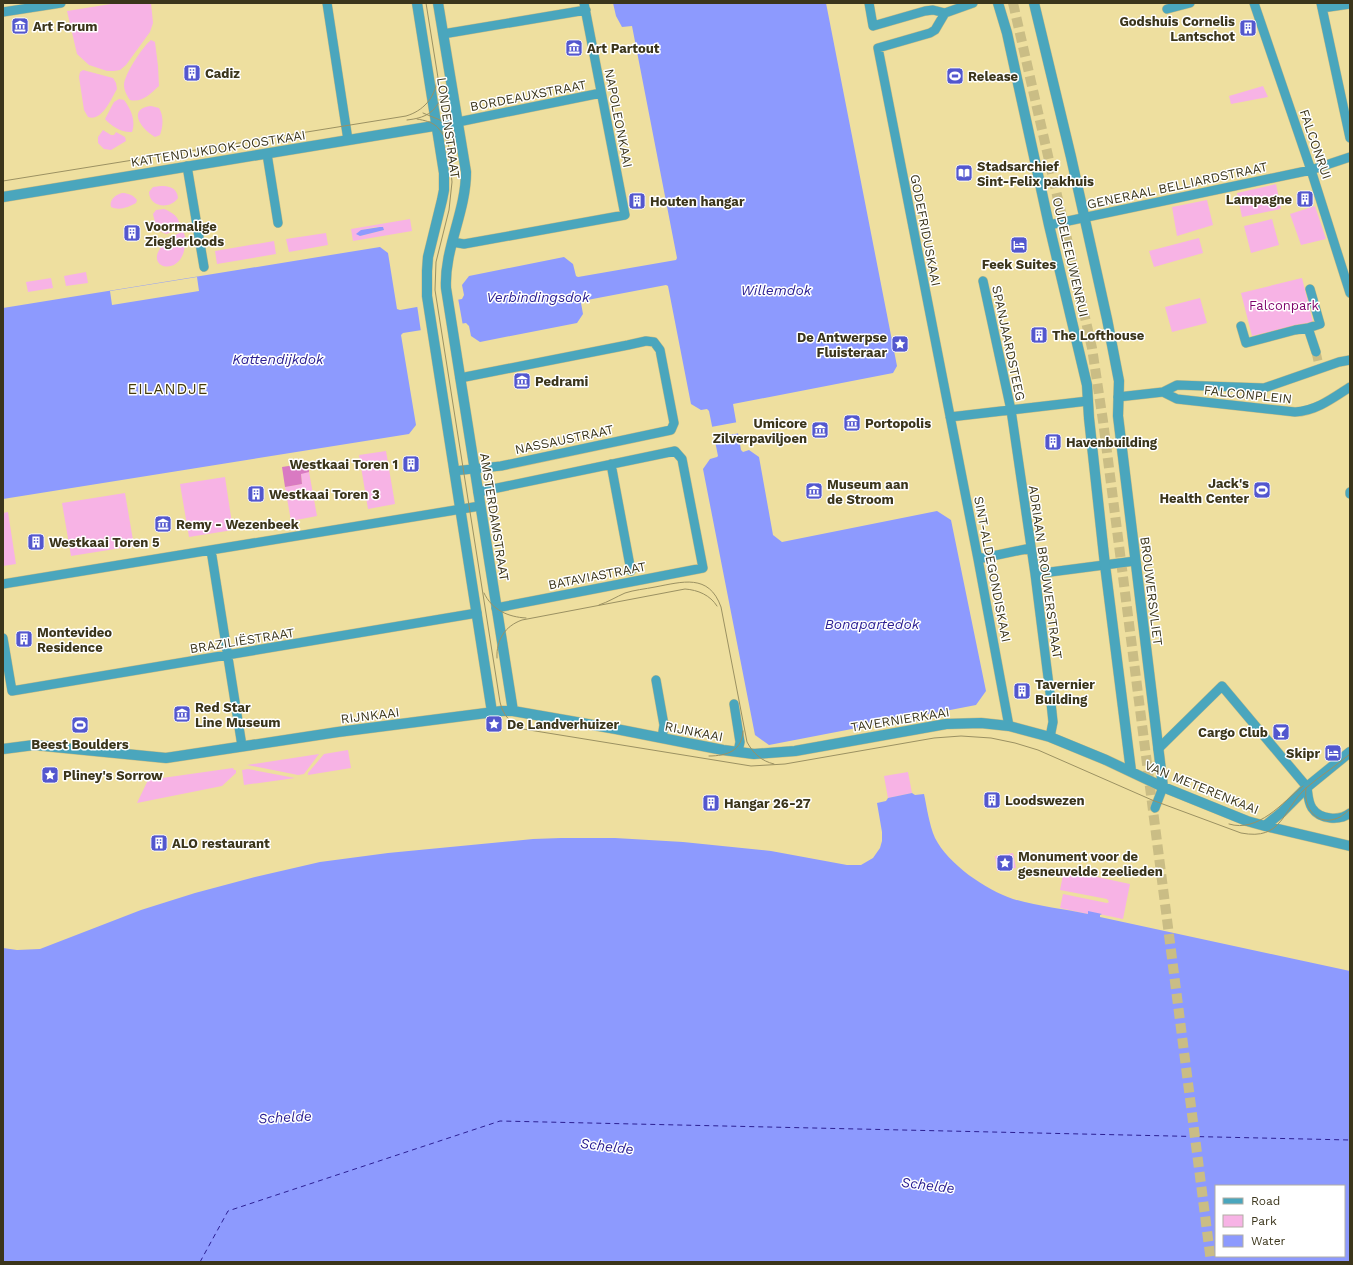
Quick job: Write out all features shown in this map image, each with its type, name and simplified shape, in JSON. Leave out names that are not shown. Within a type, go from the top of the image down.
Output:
[{"type":"street","points":[[3,12],[61,3]]},
{"type":"street","points":[[327,3],[348,140]]},
{"type":"street","name":"LONDENSTRAAT","points":[[417,3],[444,173],[444,190],[428,257],[426,284],[454,471]]},
{"type":"street","name":"LONDENSTRAAT","points":[[438,3],[465,164],[466,180],[465,193],[446,269],[448,301],[452,327]]},
{"type":"street","points":[[869,3],[873,26],[925,11],[933,10],[945,13],[974,3]]},
{"type":"street","name":"OUDELEEUWENRUI","points":[[998,3],[1007,32],[1049,225],[1083,363],[1088,401]]},
{"type":"street","name":"OUDELEEUWENRUI","points":[[1034,3],[1107,319],[1119,381],[1118,397]]},
{"type":"street","points":[[1166,9],[1190,3]]},
{"type":"street","name":"FALCONRUI","points":[[1254,3],[1311,170],[1350,293]]},
{"type":"street","points":[[1350,4],[1321,5],[1350,138]]},
{"type":"street","points":[[443,34],[585,6]]},
{"type":"street","name":"NAPOLEONKAAI","points":[[452,242],[464,244],[624,215],[585,6]]},
{"type":"street","name":"GODEFRIDUSKAAI","points":[[945,13],[935,30],[930,33],[878,48],[950,417]]},
{"type":"street","name":"BORDEAUXSTRAAT","points":[[437,125],[601,94]]},
{"type":"street","name":"KATTENDIJKDOK-OOSTKAAI","points":[[3,197],[437,125]]},
{"type":"street","points":[[267,154],[278,222]]},
{"type":"street","name":"GENERAAL BELLIARDSTRAAT","points":[[1049,225],[1311,170],[1350,157]]},
{"type":"street","points":[[188,166],[204,267]]},
{"type":"street","name":"SPANJAARDSTEEG","points":[[983,280],[1011,410]]},
{"type":"street","points":[[1241,326],[1246,343],[1320,324],[1310,289]]},
{"type":"street","name":"AMSTERDAMSTRAAT","points":[[452,327],[513,711]]},
{"type":"street","points":[[1308,328],[1318,361]]},
{"type":"street","name":"NASSAUSTRAAT","points":[[454,471],[501,466],[671,430],[674,423],[660,350],[654,342],[646,341],[460,378]]},
{"type":"street","name":"FALCONPLEIN","points":[[1118,397],[1163,392],[1177,385],[1264,388],[1318,361],[1339,362],[1350,360]]},
{"type":"street","name":"FALCONPLEIN","points":[[1163,392],[1177,399],[1303,412],[1315,408],[1350,387]]},
{"type":"street","name":"BROUWERSVLIET","points":[[1118,397],[1118,416],[1163,787]]},
{"type":"street","points":[[950,417],[1088,401],[1105,565],[1130,771]]},
{"type":"street","name":"ADRIAAN BROUWERSTRAAT","points":[[1011,410],[1035,574],[1050,693],[1053,722],[1050,737]]},
{"type":"street","name":"SINT-ALDEGONDISKAAI","points":[[950,417],[1009,726]]},
{"type":"street","name":"BATAVIASTRAAT","points":[[496,608],[703,568],[682,459],[675,451],[611,464]]},
{"type":"street","points":[[478,492],[611,464],[631,572]]},
{"type":"street","points":[[454,471],[492,712]]},
{"type":"street","points":[[3,584],[480,506]]},
{"type":"street","points":[[978,558],[1031,548]]},
{"type":"street","points":[[211,550],[229,655],[242,746]]},
{"type":"street","points":[[1035,574],[1135,561]]},
{"type":"street","name":"BRAZILIËSTRAAT","points":[[3,638],[12,691],[477,613]]},
{"type":"street","points":[[656,680],[664,725],[662,738]]},
{"type":"street","points":[[1158,749],[1222,686],[1307,787],[1310,804],[1317,814],[1325,817],[1336,818],[1343,817],[1350,813]]},
{"type":"street","points":[[734,704],[740,742],[738,752]]},
{"type":"street","name":"RIJNKAAI","points":[[3,749],[34,745],[160,758],[492,712],[513,711],[738,752]]},
{"type":"street","name":"TAVERNIERKAAI","points":[[738,752],[754,754],[795,751],[946,724],[981,723],[1009,726],[1050,737],[1130,771]]},
{"type":"street","points":[[1265,826],[1282,812],[1307,787],[1350,752]]},
{"type":"street","name":"VAN METERENKAAI","points":[[1130,771],[1163,787],[1222,811],[1265,826],[1350,846]]},
{"type":"street","points":[[1156,808],[1163,787]]},
{"type":"green space","points":[[117,3],[151,3],[153,23],[150,32],[126,65],[120,70],[107,71],[89,65],[77,54],[67,11]]},
{"type":"green space","points":[[151,40],[155,42],[159,86],[142,99],[134,101],[130,100],[124,85],[125,80],[134,61]]},
{"type":"green space","points":[[83,70],[113,78],[116,83],[117,89],[106,109],[98,116],[93,118],[88,117],[84,110],[79,77],[80,72]]},
{"type":"green space","points":[[1263,86],[1268,97],[1231,104],[1229,96]]},
{"type":"green space","points":[[119,99],[124,100],[131,111],[133,119],[132,132],[117,128],[105,119],[114,102]]},
{"type":"green space","points":[[151,106],[159,108],[162,118],[160,135],[155,137],[141,125],[138,115],[139,111],[143,108]]},
{"type":"green space","points":[[103,130],[111,135],[114,135],[116,132],[125,137],[126,141],[111,150],[104,149],[98,143],[98,137]]},
{"type":"green space","points":[[1276,184],[1281,209],[1242,217],[1237,193]]},
{"type":"green space","points":[[167,186],[175,190],[178,198],[170,204],[156,204],[152,201],[149,192],[153,187]]},
{"type":"green space","points":[[122,193],[134,197],[137,200],[136,203],[121,209],[111,207],[113,198]]},
{"type":"green space","points":[[1207,200],[1213,225],[1177,236],[1172,207]]},
{"type":"green space","points":[[1315,206],[1326,239],[1301,245],[1290,214]]},
{"type":"green space","points":[[164,209],[174,215],[179,222],[177,228],[166,234],[158,229],[153,214],[156,210]]},
{"type":"green space","points":[[410,219],[412,231],[353,241],[351,229]],"holes":[[[376,227],[384,230],[360,236],[361,230]]]},
{"type":"green space","points":[[1272,219],[1279,245],[1251,253],[1244,226]]},
{"type":"green space","points":[[183,232],[185,236],[185,244],[184,251],[180,259],[175,264],[163,266],[159,263],[157,258],[158,252],[172,236]]},
{"type":"green space","points":[[326,233],[328,245],[289,252],[286,239]]},
{"type":"green space","points":[[1199,238],[1203,253],[1154,267],[1149,251]]},
{"type":"green space","points":[[274,241],[276,254],[217,264],[215,251]]},
{"type":"green space","points":[[86,272],[88,283],[66,286],[64,276]]},
{"type":"green space","points":[[51,278],[53,288],[28,292],[26,282]]},
{"type":"green space","name":"Falconpark","points":[[1302,278],[1313,322],[1252,336],[1241,293]]},
{"type":"green space","points":[[1200,298],[1207,323],[1172,332],[1165,307]]},
{"type":"green space","points":[[386,451],[395,504],[368,509],[359,455]]},
{"type":"green space","points":[[309,472],[317,516],[291,521],[285,487],[302,484],[301,473]]},
{"type":"green space","points":[[225,477],[233,530],[189,537],[180,484]]},
{"type":"green space","points":[[125,493],[134,546],[71,556],[62,503]]},
{"type":"green space","points":[[8,512],[16,564],[3,566],[3,513]]},
{"type":"green space","points":[[348,750],[351,768],[308,775],[308,773],[324,754]]},
{"type":"green space","points":[[319,754],[304,774],[298,775],[247,765]]},
{"type":"green space","points":[[233,768],[236,770],[236,773],[222,786],[137,803],[148,780]]},
{"type":"green space","points":[[248,769],[295,778],[244,785],[242,770]]},
{"type":"green space","points":[[908,772],[912,793],[888,798],[884,776]]},
{"type":"green space","points":[[1013,853],[1016,868],[997,871],[995,856]]},
{"type":"green space","points":[[1064,870],[1130,884],[1123,919],[1060,908],[1063,894],[1107,903],[1109,902],[1107,899],[1060,890]]},
{"type":"shaded area","points":[[308,463],[309,472],[301,474],[302,484],[285,487],[282,467]]},
{"type":"water","points":[[613,3],[826,3],[897,366],[893,373],[733,404],[741,450],[743,452],[749,450],[759,457],[773,535],[782,542],[937,511],[951,520],[986,691],[976,705],[769,745],[755,735],[703,469],[710,459],[718,456],[709,411],[707,409],[701,410],[691,404],[668,286],[666,285],[582,301],[583,314],[577,323],[480,342],[471,336],[469,326],[466,323],[403,333],[401,335],[416,425],[409,434],[3,499],[3,308],[380,247],[388,253],[397,309],[400,310],[462,299],[464,295],[462,285],[469,276],[564,257],[573,264],[576,276],[578,277],[676,260],[677,258],[632,26],[622,27],[616,16]]},
{"type":"water","points":[[383,227],[384,230],[360,236],[356,234],[361,230]]},
{"type":"water","name":"Schelde","points":[[912,793],[915,795],[924,794],[933,833],[941,848],[969,875],[1002,895],[1041,906],[1088,914],[1088,911],[1102,914],[1100,917],[1350,971],[1350,1262],[3,1262],[3,948],[17,950],[40,949],[141,910],[195,893],[320,862],[388,853],[533,839],[615,838],[683,842],[771,851],[847,865],[861,865],[873,858],[880,848],[882,832],[877,803],[886,801],[888,798]]},
{"type":"pier","points":[[197,277],[199,291],[112,305],[110,291]]},
{"type":"pier","points":[[458,298],[463,326],[421,332],[417,305]]},
{"type":"pier","points":[[738,422],[740,433],[713,438],[711,427]]},
{"type":"ferry route","points":[[200,1262],[228,1211],[500,1121],[1350,1140]]},
{"type":"tunnel","points":[[1013,3],[1092,348],[1103,421],[1211,1262]]},
{"type":"tunnel","points":[[1316,352],[1318,361]]},
{"type":"tram line","points":[[426,3],[448,140],[452,182],[449,210],[436,262],[435,290],[500,702],[505,715],[511,722],[523,729],[751,766],[785,764],[934,738],[961,736],[991,738],[1038,750],[1152,800],[1241,833],[1255,834],[1266,832],[1274,828],[1306,788],[1350,754]]},
{"type":"tram line","points":[[3,181],[406,116],[418,111],[427,103],[434,93],[437,80]]},
{"type":"tram line","points":[[407,120],[419,118],[429,114],[436,107],[442,96]]},
{"type":"tram line","points":[[423,113],[440,120],[447,127]]},
{"type":"tram line","points":[[417,119],[428,121],[435,125],[446,140]]},
{"type":"tram line","points":[[599,605],[628,592],[675,583],[694,582],[702,584],[709,589],[716,596],[721,607],[747,742],[758,756],[765,761],[774,764]]},
{"type":"tram line","points":[[497,658],[498,645],[503,634],[511,626],[522,620],[685,589],[703,594],[711,599],[717,606]]},
{"type":"tram line","points":[[484,593],[491,604],[501,612],[526,618]]},
{"type":"tram line","points":[[709,756],[722,755],[737,748],[742,738],[743,731]]},
{"type":"tram line","points":[[1229,824],[1240,826],[1260,820],[1278,808],[1303,786]]},
{"type":"tram line","points":[[1306,788],[1307,803],[1310,809],[1319,818],[1332,820],[1340,817],[1350,809]]},
{"type":"place","name":"Art Forum","points":[[20,26]]},
{"type":"place","name":"Godshuis Cornelis Lantschot","points":[[1248,28]]},
{"type":"place","name":"Art Partout","points":[[574,48]]},
{"type":"place","name":"Cadiz","points":[[192,73]]},
{"type":"place","name":"Release","points":[[955,76]]},
{"type":"place","name":"Stadsarchief Sint-Felix pakhuis","points":[[964,173]]},
{"type":"place","name":"Lampagne","points":[[1305,199]]},
{"type":"place","name":"Houten hangar","points":[[637,201]]},
{"type":"place","name":"Voormalige Zieglerloods","points":[[132,233]]},
{"type":"place","name":"Feek Suites","points":[[1019,245]]},
{"type":"place","name":"The Lofthouse","points":[[1039,335]]},
{"type":"place","name":"De Antwerpse Fluisteraar","points":[[900,344]]},
{"type":"place","name":"Pedrami","points":[[522,381]]},
{"type":"place","name":"Portopolis","points":[[852,423]]},
{"type":"place","name":"Umicore Zilverpaviljoen","points":[[820,430]]},
{"type":"place","name":"Havenbuilding","points":[[1053,442]]},
{"type":"place","name":"Westkaai Toren 1","points":[[411,464]]},
{"type":"place","name":"Jack's Health Center","points":[[1262,490]]},
{"type":"place","name":"Museum aan de Stroom","points":[[814,491]]},
{"type":"place","name":"Westkaai Toren 3","points":[[256,494]]},
{"type":"place","name":"Remy - Wezenbeek","points":[[163,524]]},
{"type":"place","name":"Westkaai Toren 5","points":[[36,542]]},
{"type":"place","name":"Montevideo Residence","points":[[24,639]]},
{"type":"place","name":"Tavernier Building","points":[[1022,691]]},
{"type":"place","name":"Red Star Line Museum","points":[[182,714]]},
{"type":"place","name":"De Landverhuizer","points":[[494,724]]},
{"type":"place","name":"Beest Boulders","points":[[80,725]]},
{"type":"place","name":"Cargo Club","points":[[1281,732]]},
{"type":"place","name":"Skipr","points":[[1333,753]]},
{"type":"place","name":"Pliney's Sorrow","points":[[50,775]]},
{"type":"place","name":"Loodswezen","points":[[992,800]]},
{"type":"place","name":"Hangar 26-27","points":[[711,803]]},
{"type":"place","name":"ALO restaurant","points":[[159,843]]},
{"type":"place","name":"Monument voor de gesneuvelde zeelieden","points":[[1005,863]]},
{"type":"district","name":"EILANDJE","points":[[168,389]]},
{"type":"water label","name":"Willemdok","points":[[776,290]]},
{"type":"water label","name":"Verbindingsdok","points":[[538,297]]},
{"type":"water label","name":"Kattendijkdok","points":[[278,359]]},
{"type":"water label","name":"Bonapartedok","points":[[872,624]]}]
